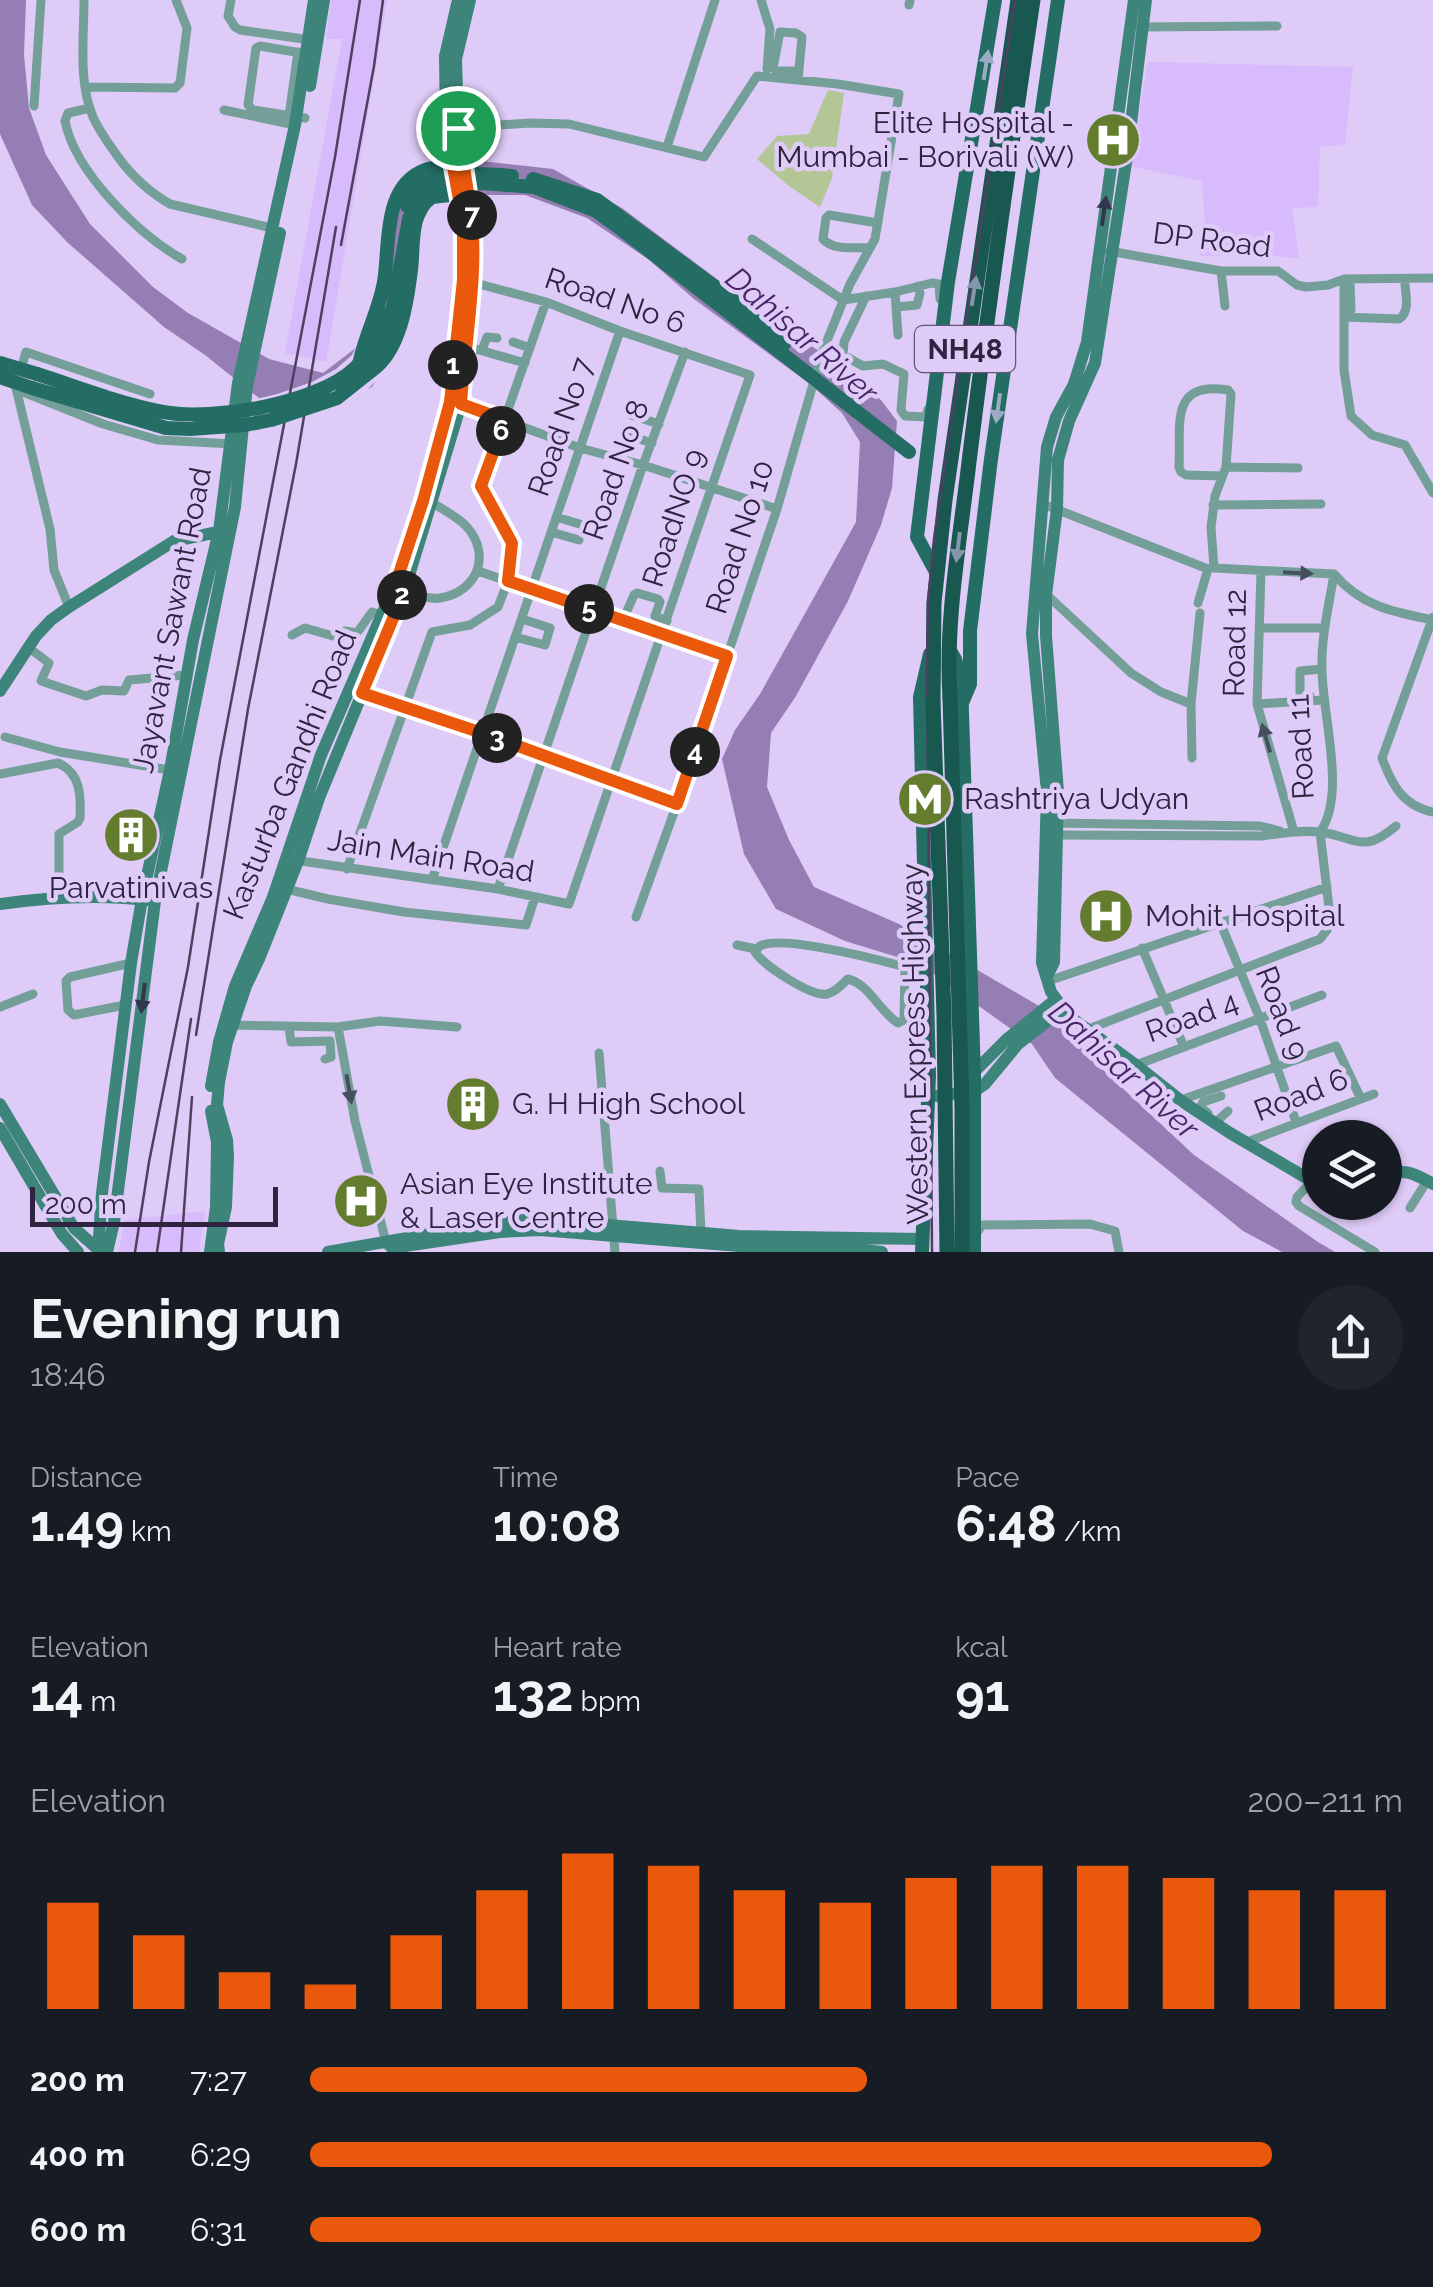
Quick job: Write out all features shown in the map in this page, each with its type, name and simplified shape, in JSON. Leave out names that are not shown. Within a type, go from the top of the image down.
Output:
[{"type":"highway","name":"Western Express Highway","points":[[962,1252],[962,1108],[948,700],[936,572],[966,339],[1018,0]]},
{"type":"highway","name":"Western Express Highway","points":[[941,647],[954,582],[1033,0]]},
{"type":"highway","name":"Western Express Highway","points":[[947,1252],[944,1034],[948,700]]},
{"type":"main road","points":[[936,572],[917,536],[924,465],[948,282],[995,0]]},
{"type":"main road","points":[[941,647],[920,697],[929,1076],[922,1246],[974,1244],[974,1072],[968,933],[948,700],[970,684],[970,632],[991,459],[1058,0]]},
{"type":"main road","points":[[364,368],[362,350],[377,312],[397,197],[417,174],[459,165]]},
{"type":"main road","points":[[364,368],[388,334],[409,219],[424,196],[440,187],[482,183],[534,187],[596,211],[618,226],[910,447],[924,465]]},
{"type":"main road","points":[[0,363],[13,379],[168,413],[214,413],[270,406],[340,381],[384,360],[402,316],[418,212],[432,197],[464,199]]},
{"type":"main road","points":[[910,447],[926,448]]},
{"type":"main road","points":[[927,975],[972,1021]]},
{"type":"street","points":[[34,106],[42,0]]},
{"type":"street","points":[[84,0],[84,70],[90,108],[108,143],[130,172],[170,204],[272,228]]},
{"type":"street","points":[[86,87],[175,88],[180,83],[187,38],[176,0]]},
{"type":"street","points":[[231,0],[228,16],[240,30],[309,48]]},
{"type":"street","name":"Jayavant Sawant Road","points":[[101,1251],[114,1222],[138,1038],[148,901],[186,674],[224,530],[235,507],[235,444],[243,384],[296,119],[314,0]]},
{"type":"street","name":"Jayavant Sawant Road","points":[[309,48],[324,0]]},
{"type":"street","points":[[454,136],[445,56],[458,0]]},
{"type":"street","points":[[454,136],[456,58],[470,0]]},
{"type":"street","points":[[667,147],[715,0]]},
{"type":"street","points":[[761,0],[770,29],[766,76]]},
{"type":"street","points":[[1041,594],[1057,508],[1058,460],[1068,421],[1095,364],[1136,27],[1134,0]]},
{"type":"street","points":[[1136,27],[1146,0]]},
{"type":"street","points":[[1136,27],[1277,26]]},
{"type":"street","points":[[780,32],[802,37],[798,76],[773,68],[780,32]]},
{"type":"street","points":[[296,119],[248,106],[256,48],[309,48]]},
{"type":"street","points":[[454,136],[530,123],[569,124],[704,157],[758,76],[798,76]]},
{"type":"street","name":"Road No 10","points":[[636,917],[777,508],[823,352],[875,239],[900,94],[798,76]]},
{"type":"street","points":[[90,108],[68,113],[64,121],[76,153],[107,196],[158,245],[182,259]]},
{"type":"street","points":[[224,110],[296,119]]},
{"type":"street","name":"Jayavant Sawant Road","points":[[253,333],[296,119]]},
{"type":"street","name":"Kasturba Gandhi Road","points":[[219,1252],[222,1141],[210,1106],[210,1083],[229,1025],[235,986],[255,957],[325,766],[399,590],[456,403],[468,281],[464,199],[454,136]]},
{"type":"street","points":[[870,248],[826,244],[826,218],[829,214],[878,223]]},
{"type":"street","points":[[752,239],[844,300],[936,283],[940,287],[926,417],[902,413],[904,374],[884,364],[863,366],[843,355],[823,352]]},
{"type":"street","points":[[1106,251],[1074,384],[1056,417],[1047,447],[1042,504],[1041,594],[1058,792],[1051,829],[1054,962],[1048,978],[1054,1009],[1136,1064],[1180,1100],[1221,1118]]},
{"type":"street","name":"DP Road","points":[[1106,251],[1221,271],[1278,272],[1306,287],[1349,280],[1433,278]]},
{"type":"street","points":[[1221,271],[1225,306]]},
{"type":"street","points":[[1348,318],[1399,319],[1405,313],[1403,282],[1377,279]]},
{"type":"street","points":[[1349,280],[1344,370],[1351,416],[1372,434],[1405,445],[1432,492]]},
{"type":"street","name":"Road No 6","points":[[468,281],[546,302],[750,375]]},
{"type":"street","points":[[896,307],[917,305],[918,286]]},
{"type":"street","points":[[895,292],[898,335]]},
{"type":"street","points":[[843,355],[844,342],[866,296]]},
{"type":"street","points":[[346,869],[432,632],[470,625],[498,607],[508,581],[512,543],[481,486],[546,302]]},
{"type":"street","name":"Road No 7","points":[[432,880],[620,331]]},
{"type":"street","points":[[482,350],[486,337],[497,338]]},
{"type":"street","points":[[462,340],[525,362]]},
{"type":"street","points":[[513,359],[516,343],[530,348]]},
{"type":"street","points":[[69,606],[54,570],[50,529],[13,379],[26,352],[150,394]]},
{"type":"street","name":"Road No 8","points":[[498,890],[649,442],[685,352]]},
{"type":"street","name":"RoadNO 9","points":[[569,904],[667,621],[691,486],[750,375]]},
{"type":"street","points":[[13,379],[103,424],[158,440],[235,444]]},
{"type":"street","points":[[1298,468],[1224,472],[1186,475],[1181,472],[1184,400],[1202,388],[1222,388],[1230,394],[1224,472],[1210,527],[1214,568],[1334,574],[1349,592],[1370,603],[1396,613],[1433,618],[1382,758],[1390,782],[1404,800],[1433,812]]},
{"type":"street","points":[[456,403],[580,448],[643,465],[691,486],[777,508]]},
{"type":"street","points":[[631,415],[656,422]]},
{"type":"street","points":[[624,434],[649,442]]},
{"type":"street","points":[[1432,492],[1433,483]]},
{"type":"street","points":[[399,590],[438,598],[466,589],[478,571],[478,548],[466,525],[428,502]]},
{"type":"street","points":[[1042,504],[1208,569],[1199,608],[1191,704],[1192,758]]},
{"type":"street","points":[[1213,505],[1321,504]]},
{"type":"street","points":[[558,518],[583,525]]},
{"type":"street","points":[[0,690],[51,620],[69,606],[174,542],[224,530]]},
{"type":"street","name":"Jayavant Sawant Road","points":[[101,1251],[103,1184],[130,963],[148,901],[224,530]]},
{"type":"street","points":[[553,532],[579,540]]},
{"type":"street","points":[[478,571],[727,656]]},
{"type":"street","name":"Road 12","points":[[1261,571],[1256,704],[1288,832]]},
{"type":"street","name":"Road 11","points":[[1051,829],[1260,826],[1288,832],[1320,832],[1327,823],[1333,800],[1323,700],[1316,673],[1334,574]]},
{"type":"street","name":"Kasturba Gandhi Road","points":[[357,691],[383,616],[399,590]]},
{"type":"street","points":[[624,620],[637,592],[658,598],[656,617],[667,621]]},
{"type":"street","points":[[1041,594],[1131,673],[1160,692],[1191,704]]},
{"type":"street","points":[[292,635],[305,628],[333,636],[345,631],[357,633],[372,612],[383,616]]},
{"type":"street","points":[[517,638],[546,645],[550,628],[524,619]]},
{"type":"street","points":[[1259,628],[1325,628]]},
{"type":"street","points":[[29,648],[49,663],[41,681],[86,696],[102,690],[124,692],[129,680],[186,674]]},
{"type":"street","points":[[1310,696],[1300,694],[1300,673],[1303,669],[1316,673]]},
{"type":"street","points":[[357,691],[677,804]]},
{"type":"street","points":[[1256,704],[1323,700]]},
{"type":"street","points":[[4,736],[60,752],[170,770]]},
{"type":"street","points":[[0,774],[58,763],[76,779],[80,818],[59,834],[60,897]]},
{"type":"street","points":[[1086,1030],[1320,940],[1330,916],[1320,832],[1362,843],[1379,840],[1396,826]]},
{"type":"street","name":"Jain Main Road","points":[[292,860],[569,904]]},
{"type":"street","points":[[1048,978],[1327,887]]},
{"type":"street","points":[[281,888],[404,912],[526,926],[535,897]]},
{"type":"street","points":[[0,904],[60,897],[110,896],[148,901]]},
{"type":"street","name":"Road 9","points":[[1220,922],[1296,1122]]},
{"type":"street","points":[[737,945],[756,949],[784,943],[852,954],[927,975]]},
{"type":"street","points":[[1142,948],[1184,1047]]},
{"type":"street","points":[[756,949],[763,963],[817,994],[832,992],[848,979],[852,954]]},
{"type":"street","points":[[125,1004],[74,1014],[68,1010],[66,981],[130,963]]},
{"type":"street","points":[[848,979],[856,981],[892,1021],[902,1023],[905,967]]},
{"type":"street","points":[[0,1006],[33,994]]},
{"type":"street","name":"Road 4","points":[[1136,1064],[1322,996]]},
{"type":"street","points":[[929,1076],[974,1072],[1054,1009]]},
{"type":"street","points":[[229,1025],[338,1027],[380,1021],[457,1027]]},
{"type":"street","points":[[288,1027],[291,1042],[330,1041],[331,1057],[325,1059]]},
{"type":"street","points":[[338,1027],[354,1121],[386,1244]]},
{"type":"street","points":[[121,1036],[138,1038]]},
{"type":"street","points":[[928,1097],[974,1092],[985,1084],[1010,1044]]},
{"type":"street","points":[[1302,1175],[1247,1142],[1221,1118],[1200,1107],[1202,1102],[1336,1046],[1361,1099]]},
{"type":"street","points":[[599,1053],[616,1252]]},
{"type":"street","name":"Road 6","points":[[1247,1142],[1374,1094]]},
{"type":"street","points":[[1180,1100],[1213,1096]]},
{"type":"street","points":[[0,1104],[78,1252]]},
{"type":"street","points":[[111,1118],[128,1119]]},
{"type":"street","points":[[0,1128],[68,1231],[101,1251]]},
{"type":"street","points":[[660,1171],[664,1189],[699,1189],[701,1234]]},
{"type":"street","points":[[1402,1172],[1430,1182],[1410,1208]]},
{"type":"street","points":[[103,1184],[119,1186]]},
{"type":"street","name":"Kasturba Gandhi Road","points":[[210,1252],[221,1207]]},
{"type":"street","points":[[337,1251],[462,1239],[498,1222],[537,1219],[739,1246],[882,1252]]},
{"type":"street","points":[[1322,1220],[1374,1252]]},
{"type":"street","points":[[974,1244],[982,1225],[1090,1224],[1115,1232],[1120,1252]]},
{"type":"street","points":[[613,1229],[922,1246]]},
{"type":"street","points":[[372,1252],[386,1244]]},
{"type":"shaded area","points":[[0,0],[26,0],[24,55],[29,108],[46,155],[90,224],[153,287],[188,313],[269,359],[323,373],[357,347],[382,262],[389,204],[436,166],[481,161],[553,169],[622,208],[881,400],[897,421],[892,488],[881,525],[848,601],[771,733],[767,787],[814,887],[899,924],[1063,1020],[1101,1068],[1194,1155],[1335,1252],[1282,1252],[1243,1231],[1055,1078],[1032,1044],[920,964],[845,941],[776,909],[744,854],[722,759],[856,522],[860,442],[842,413],[648,259],[587,218],[525,195],[433,200],[420,227],[397,344],[372,387],[319,409],[264,402],[164,327],[67,242],[32,205],[0,134]]},
{"type":"shaded area","points":[[331,0],[387,0],[326,362],[285,353],[342,39],[326,39]]},
{"type":"shaded area","points":[[1148,62],[1353,67],[1345,144],[1320,147],[1318,207],[1292,208],[1299,258],[1200,256],[1205,225],[1202,181],[1130,166]]},
{"type":"shaded area","points":[[205,1211],[199,1252],[119,1252],[124,1220]]},
{"type":"green space","points":[[828,90],[844,93],[832,178],[820,207],[757,159],[777,136],[809,134]]},
{"type":"pier","points":[[363,332],[396,347],[380,377],[359,398],[320,414],[262,407],[252,400],[312,382],[336,369],[352,355]]},
{"type":"railway","points":[[135,1252],[188,967],[220,760],[335,157],[360,0]]},
{"type":"railway","points":[[341,245],[383,0]]},
{"type":"railway","points":[[932,1252],[928,602],[934,539],[1015,0]]},
{"type":"railway","points":[[196,1035],[248,709],[296,464],[336,227]]},
{"type":"railway","points":[[157,1252],[191,1019]]},
{"type":"railway","points":[[181,1252],[192,1097]]},
{"type":"place","name":"Elite Hospital - Mumbai - Borivali (W)","points":[[1113,140]]},
{"type":"place","name":"Rashtriya Udyan","points":[[925,799]]},
{"type":"place","name":"Parvatinivas","points":[[131,835]]},
{"type":"place","name":"Mohit Hospital","points":[[1106,916]]},
{"type":"place","name":"G. H High School","points":[[473,1104]]},
{"type":"place","name":"Asian Eye Institute & Laser Centre","points":[[361,1201]]},
{"type":"route","points":[[458,128],[446,129],[458,194],[468,193],[472,211],[472,282],[461,404],[505,420],[481,486],[512,543],[508,581],[727,656],[677,804],[362,693],[404,592],[394,589],[450,402],[463,280],[463,219],[458,194],[468,193],[458,128]]},
{"type":"water label","name":"Dahisar River","points":[[802,335]]},
{"type":"water label","name":"Dahisar River","points":[[1124,1070]]}]
